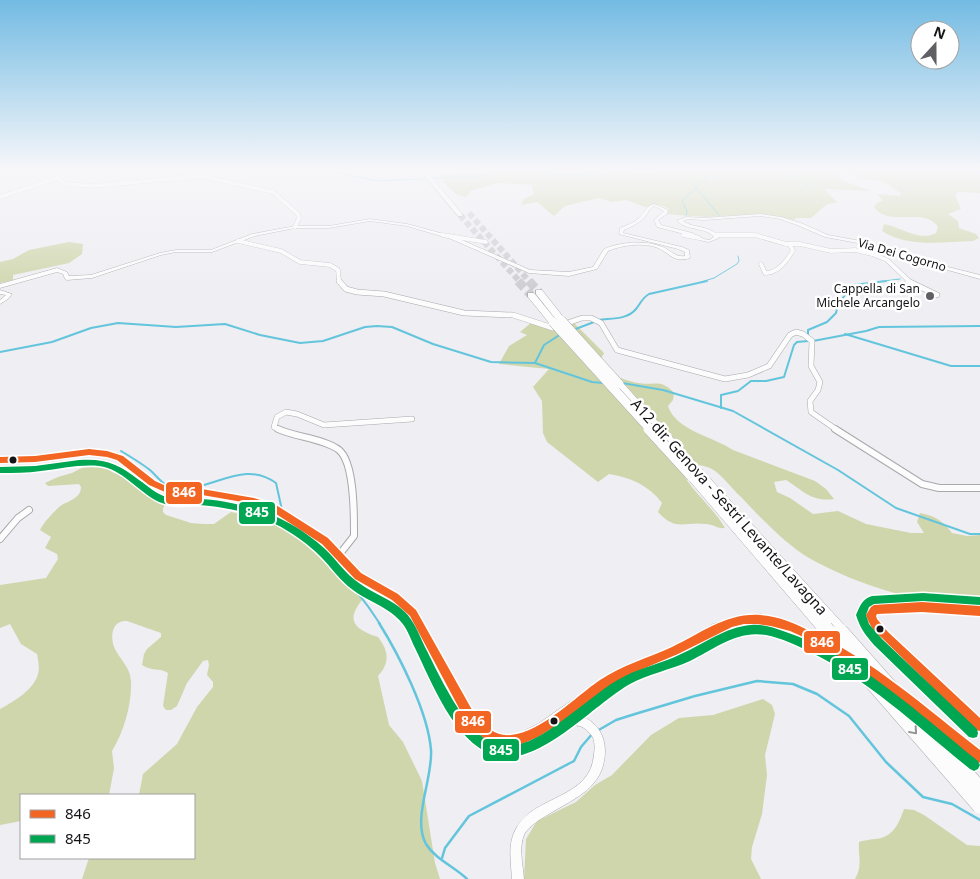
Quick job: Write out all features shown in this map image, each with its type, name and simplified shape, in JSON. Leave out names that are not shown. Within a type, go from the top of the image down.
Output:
[{"type":"highway","points":[[458,210],[460,214]]},
{"type":"highway","points":[[464,210],[468,213]]},
{"type":"highway","points":[[535,294],[557,321],[696,474],[825,628],[980,806]]},
{"type":"highway","name":"A12 dir. Genova - Sestri Levante/Lavagna","points":[[696,474],[980,789]]},
{"type":"street","points":[[293,210],[299,218],[295,226]]},
{"type":"street","points":[[0,286],[58,270],[65,273],[67,278],[92,276],[160,254],[176,251],[212,251],[254,235],[295,226],[330,227],[370,220],[407,225],[453,238],[467,246],[489,252],[506,262],[529,271],[558,275],[595,268],[606,250],[610,248],[650,244],[661,247],[672,257],[682,259],[688,257],[687,251],[680,248],[621,234],[622,230],[642,218],[647,210]]},
{"type":"street","points":[[666,210],[656,220],[659,226],[685,232],[699,238]]},
{"type":"street","name":"Via Dei Cogorno","points":[[716,235],[709,231],[684,225],[680,221],[688,218],[704,219],[760,214],[781,218],[827,236],[864,243],[946,268],[980,276]]},
{"type":"street","points":[[438,235],[452,235],[486,242]]},
{"type":"street","points":[[683,235],[709,241],[717,238],[716,235],[755,235],[831,252],[855,250],[881,257],[891,263],[907,281],[937,295]]},
{"type":"street","points":[[238,241],[281,251],[300,262],[330,265],[338,270],[338,283],[346,289],[357,292],[404,298],[464,313],[513,315],[553,328],[582,318],[591,318],[601,324],[617,350],[725,379],[735,378],[770,366],[787,336],[793,334],[802,335],[812,341],[812,366],[820,382],[818,390],[810,401],[811,412],[816,417],[922,484],[939,488],[980,488]]},
{"type":"street","points":[[761,264],[765,273],[775,271],[788,261],[793,250],[789,244]]},
{"type":"street","points":[[0,292],[8,294],[0,302]]},
{"type":"street","points":[[340,555],[354,536],[352,496],[346,458],[338,449],[280,430],[273,424],[275,418],[288,412],[295,413],[313,423],[324,425],[412,420]]},
{"type":"street","points":[[0,460],[36,459],[89,452],[112,455],[120,458],[152,483],[174,493],[202,492],[254,501],[273,507],[325,542],[340,555],[358,576],[395,597],[413,613],[472,721],[480,730],[500,741],[517,740],[542,728],[614,676],[686,646],[716,627],[741,620],[761,618],[782,623],[823,643],[876,675],[980,757]]},
{"type":"street","points":[[0,539],[18,518],[29,510]]},
{"type":"street","points":[[980,611],[922,607],[874,610],[871,615],[873,622],[884,635],[980,726]]},
{"type":"street","points":[[518,879],[516,839],[522,828],[531,819],[571,797],[591,779],[599,764],[601,750],[593,729],[583,722],[574,721],[542,728]]},
{"type":"green space","points":[[547,210],[561,210],[554,216]]},
{"type":"green space","points":[[668,210],[820,210],[811,218],[796,218],[794,220],[764,214],[706,217],[666,214]]},
{"type":"green space","points":[[877,210],[958,210],[948,214],[958,221],[959,228],[976,234],[979,238],[973,241],[938,243],[903,240],[882,231],[884,224],[923,236],[936,233],[938,227],[932,221],[924,218],[888,216]]},
{"type":"green space","points":[[69,242],[83,244],[82,254],[69,263],[13,275],[13,280],[0,283],[0,262],[13,259],[29,250]]},
{"type":"green space","points":[[531,323],[551,330],[574,323],[604,353],[597,367],[632,382],[661,384],[669,388],[674,393],[673,400],[668,406],[678,421],[687,427],[733,450],[815,481],[826,489],[834,499],[813,497],[786,480],[774,482],[777,492],[790,498],[813,514],[838,511],[866,524],[911,533],[924,533],[917,522],[920,513],[938,519],[952,533],[967,536],[980,535],[980,606],[935,601],[892,592],[871,586],[829,569],[809,558],[782,538],[722,477],[702,465],[688,465],[682,472],[725,528],[708,524],[675,524],[670,522],[658,512],[662,503],[652,492],[639,483],[624,477],[609,474],[598,482],[547,442],[543,433],[542,401],[533,387],[549,369],[499,364],[509,346],[527,335],[520,332]]},
{"type":"green space","points":[[95,461],[114,473],[139,481],[169,499],[163,508],[163,512],[166,515],[191,523],[214,524],[231,512],[287,521],[346,573],[371,590],[358,605],[354,618],[355,623],[367,633],[378,637],[386,652],[385,666],[378,676],[389,725],[403,742],[422,781],[435,863],[440,879],[82,879],[89,859],[195,859],[195,794],[139,794],[143,774],[177,744],[197,707],[213,687],[213,682],[207,675],[208,660],[203,661],[187,683],[177,706],[171,710],[166,710],[163,706],[168,673],[142,665],[144,654],[161,637],[161,633],[127,621],[118,623],[112,634],[114,647],[130,676],[131,690],[124,726],[112,751],[114,768],[109,794],[20,794],[20,821],[0,825],[0,709],[28,690],[36,680],[39,664],[37,654],[21,644],[10,624],[0,628],[0,585],[46,578],[58,559],[57,554],[45,548],[51,537],[40,530],[58,508],[76,498],[81,487],[79,484],[48,486],[45,483],[72,473]]},
{"type":"green space","points":[[763,699],[772,705],[775,714],[765,755],[767,775],[762,814],[752,847],[751,859],[761,879],[524,879],[526,839],[537,821],[576,802],[595,785],[612,775],[651,735],[679,718],[713,715]]},
{"type":"green space","points":[[904,809],[914,810],[924,815],[967,845],[980,846],[980,879],[855,879],[860,865],[859,842],[881,838],[891,833]]},
{"type":"waterway","points":[[686,216],[687,210]]},
{"type":"waterway","points":[[715,210],[719,215]]},
{"type":"waterway","points":[[701,282],[714,278],[737,264],[739,261],[738,256]]},
{"type":"waterway","points":[[876,282],[900,279]]},
{"type":"waterway","points":[[598,320],[619,318],[632,313],[649,294],[707,281]]},
{"type":"waterway","points":[[808,334],[808,330],[827,322],[836,313],[838,304],[853,285],[886,281]]},
{"type":"waterway","points":[[573,330],[594,322]]},
{"type":"waterway","points":[[0,352],[52,342],[91,328],[118,323],[176,327],[225,324],[260,335],[300,343],[323,341],[365,327],[377,326],[392,327],[433,344],[491,362],[535,363]]},
{"type":"waterway","points":[[847,335],[879,327],[980,326]]},
{"type":"waterway","points":[[535,363],[544,345],[561,334]]},
{"type":"waterway","points":[[813,341],[847,335]]},
{"type":"waterway","points":[[847,335],[951,366],[980,366]]},
{"type":"waterway","points":[[721,407],[721,395],[738,391],[751,381],[766,381],[784,377],[794,345],[797,342],[808,341]]},
{"type":"waterway","points":[[535,363],[592,382],[603,383]]},
{"type":"waterway","points":[[622,383],[663,390],[721,407]]},
{"type":"waterway","points":[[721,407],[733,411],[838,470],[896,508],[970,534],[980,534]]},
{"type":"waterway","points":[[121,451],[147,467],[164,484],[175,488],[201,486],[239,475],[263,476],[276,483],[282,510]]},
{"type":"waterway","points":[[285,517],[301,536],[345,578],[380,624]]},
{"type":"waterway","points":[[379,623],[411,684],[419,702],[429,735],[431,761],[422,811],[422,834],[430,849],[467,879]]},
{"type":"waterway","points":[[597,731],[616,720],[635,714],[695,696],[757,681],[793,684],[817,694],[849,716],[886,762],[923,797],[952,804],[980,820]]},
{"type":"waterway","points":[[442,858],[445,848],[469,816],[574,761],[581,747],[593,733]]},
{"type":"tunnel","points":[[469,213],[530,282]]},
{"type":"tunnel","points":[[460,215],[520,282]]},
{"type":"tunnel","points":[[518,281],[531,295]]},
{"type":"tunnel","points":[[529,281],[539,292]]},
{"type":"transit line","name":"846","points":[[0,460],[35,459],[89,452],[107,454],[120,458],[152,483],[174,493],[202,492],[254,501],[273,507],[325,541],[358,576],[395,597],[413,613],[472,721],[485,732],[500,740],[511,741],[534,734],[603,684],[623,672],[675,651],[732,622],[757,619],[791,627],[837,650],[880,678],[980,757]]},
{"type":"transit line","name":"845","points":[[0,470],[35,469],[88,462],[105,464],[122,471],[161,499],[174,503],[200,502],[226,505],[260,514],[279,522],[316,546],[346,579],[356,587],[391,607],[404,618],[460,720],[483,744],[496,750],[512,751],[529,747],[564,726],[627,680],[684,658],[729,635],[758,629],[796,640],[824,653],[850,669],[902,707],[974,765]]},
{"type":"transit line","name":"845","points":[[973,733],[878,642],[865,627],[861,615],[866,604],[872,600],[923,597],[980,601]]},
{"type":"transit line","name":"846","points":[[980,611],[922,607],[874,610],[871,615],[873,622],[885,635],[980,726]]},
{"type":"place","name":"Cappella di San Michele Arcangelo","points":[[930,296]]}]
